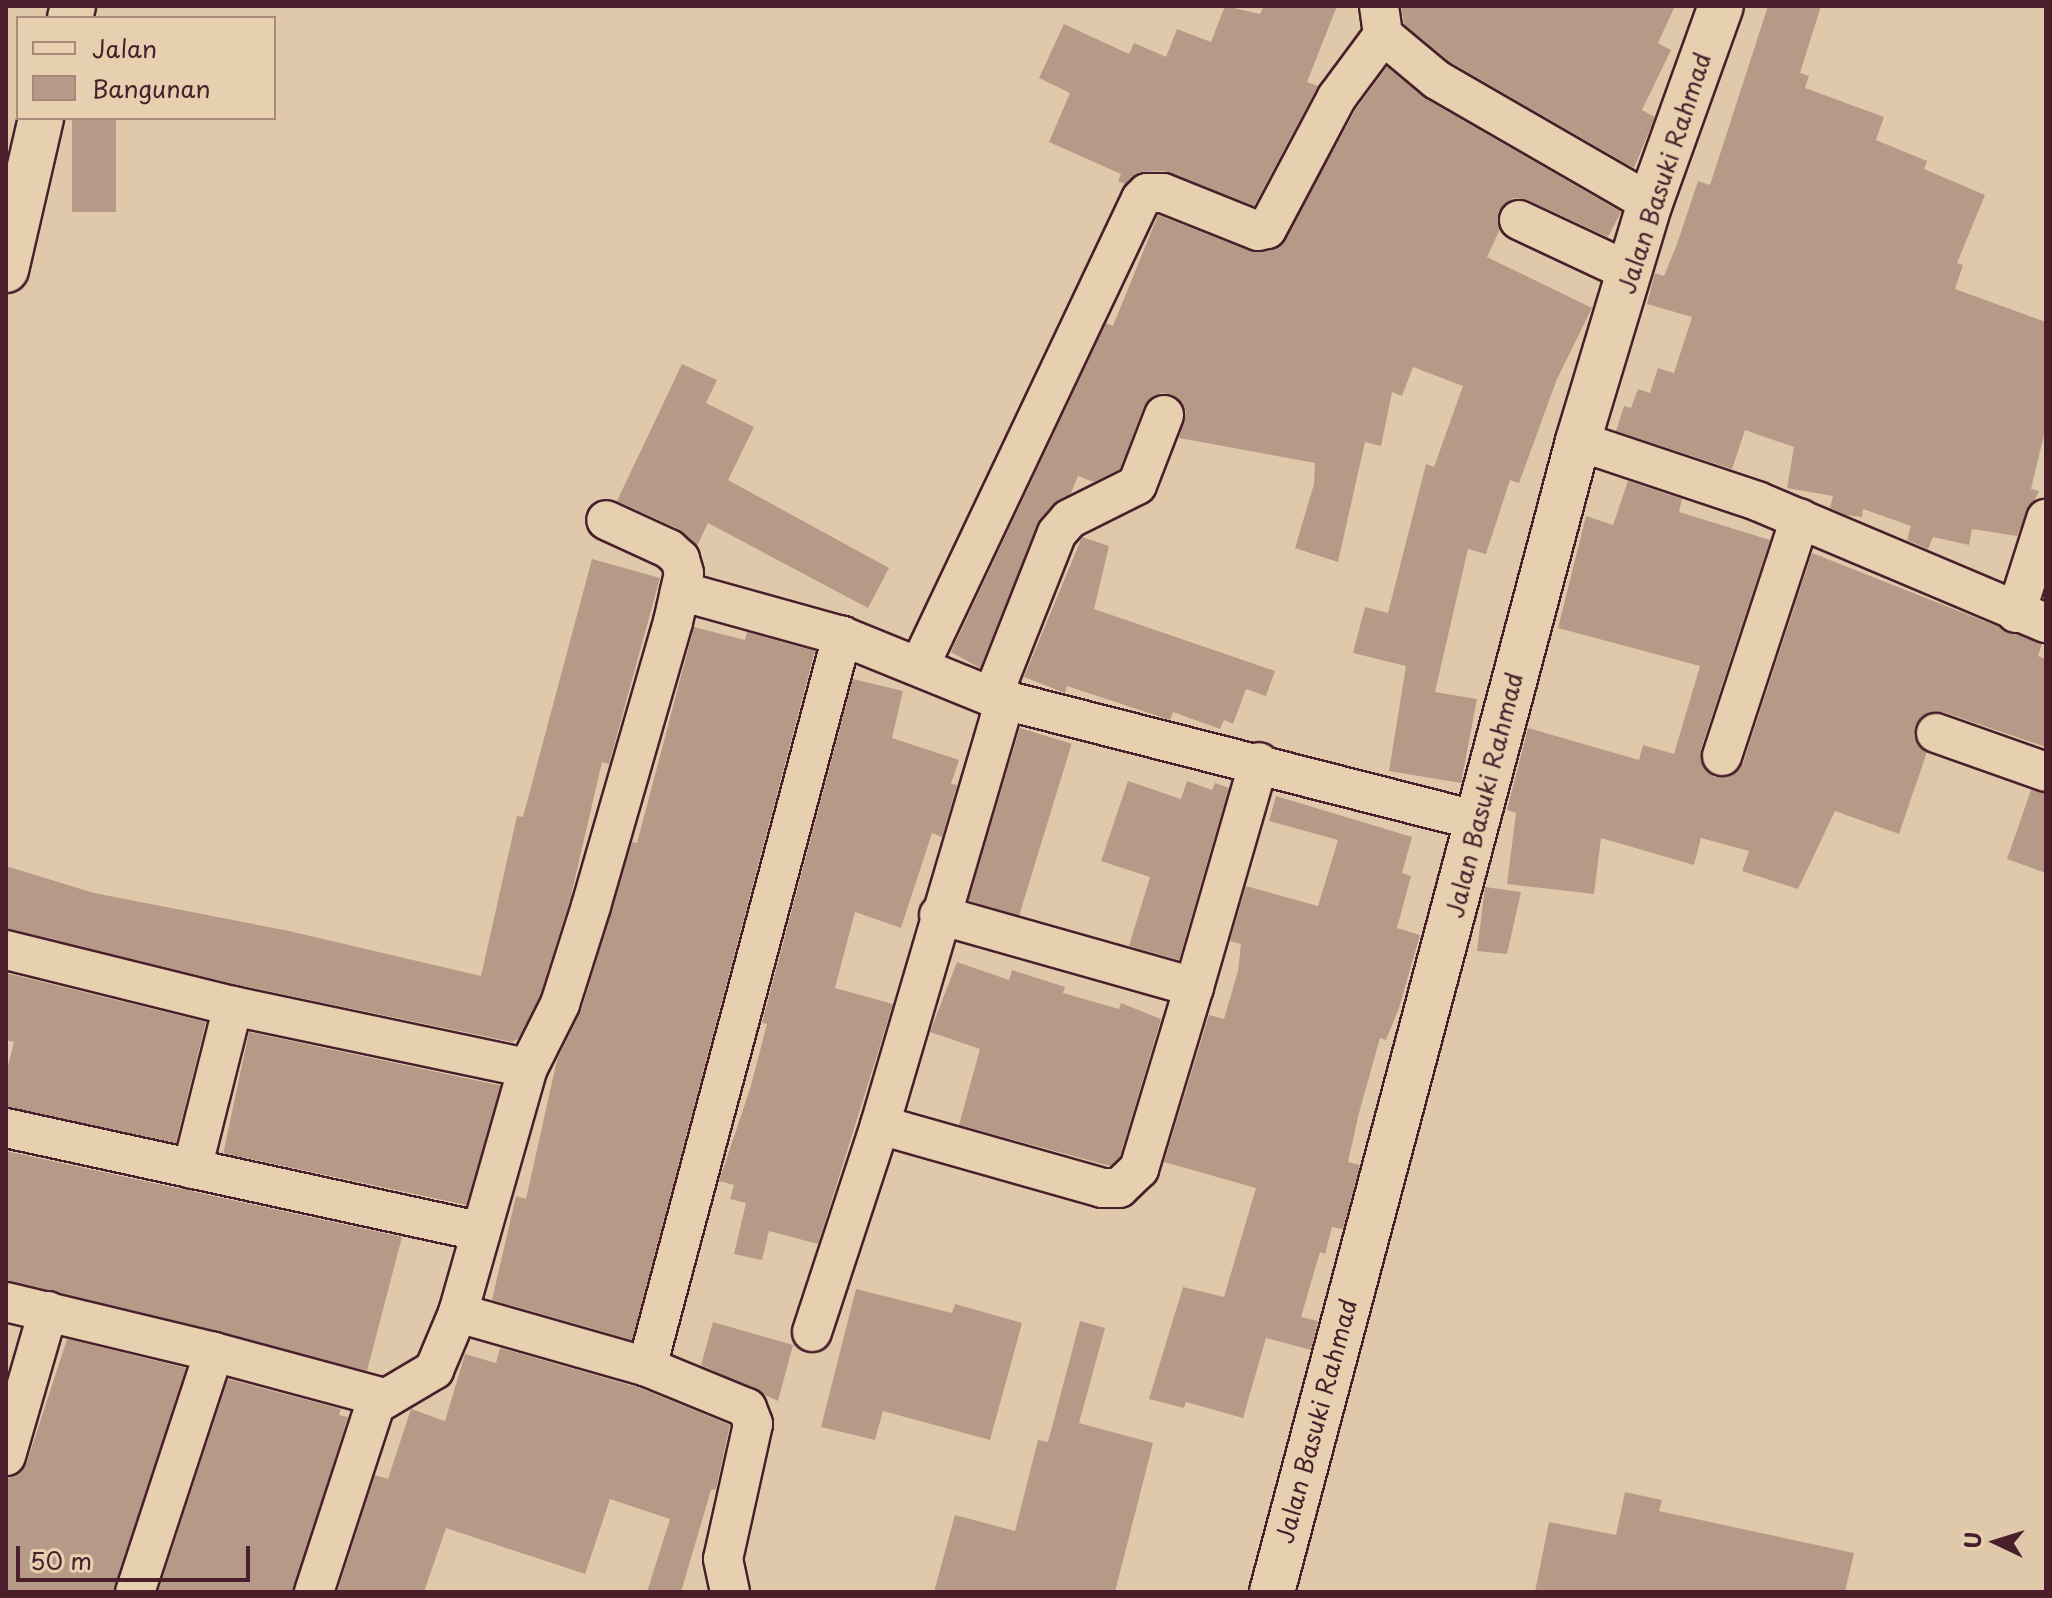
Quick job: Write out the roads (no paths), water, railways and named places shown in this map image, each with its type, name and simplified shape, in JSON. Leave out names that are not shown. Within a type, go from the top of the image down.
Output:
[{"type":"main road","name":"Jalan Basuki Rahmad","points":[[1272,1592],[1578,441],[1650,203],[1717,17]]},
{"type":"main road","points":[[6,270],[41,120]]},
{"type":"street","points":[[920,665],[1141,199],[1147,193],[1163,193],[1258,231],[1267,229],[1381,21],[1437,80],[1547,148],[1650,203]]},
{"type":"street","points":[[1519,220],[1630,272]]},
{"type":"street","points":[[812,1332],[880,1125],[999,698],[1057,533],[1069,519],[1137,485],[1151,459],[1164,415]]},
{"type":"street","points":[[1578,441],[1800,519],[2031,618],[2046,519]]},
{"type":"street","points":[[1722,756],[1800,519]]},
{"type":"street","points":[[314,1592],[368,1421],[381,1397],[434,1370],[458,1313],[528,1068],[560,1004],[582,934],[680,591],[684,573],[669,549],[606,520]]},
{"type":"street","points":[[680,591],[842,636],[999,698],[1259,762],[1476,820]]},
{"type":"street","points":[[647,1367],[842,636]]},
{"type":"street","points":[[1936,733],[2046,772]]},
{"type":"street","points":[[880,1125],[1102,1188],[1119,1188],[1139,1169],[1259,762]]},
{"type":"street","points":[[939,915],[1194,987]]},
{"type":"street","points":[[6,950],[233,1006],[528,1068]]},
{"type":"street","points":[[192,1169],[233,1006]]},
{"type":"street","points":[[6,1128],[481,1232]]},
{"type":"street","points":[[6,1302],[214,1352],[381,1397]]},
{"type":"street","points":[[6,1456],[48,1311]]},
{"type":"street","points":[[458,1313],[647,1367],[729,1398],[753,1417],[723,1559],[730,1592]]},
{"type":"street","points":[[135,1592],[214,1352]]}]
